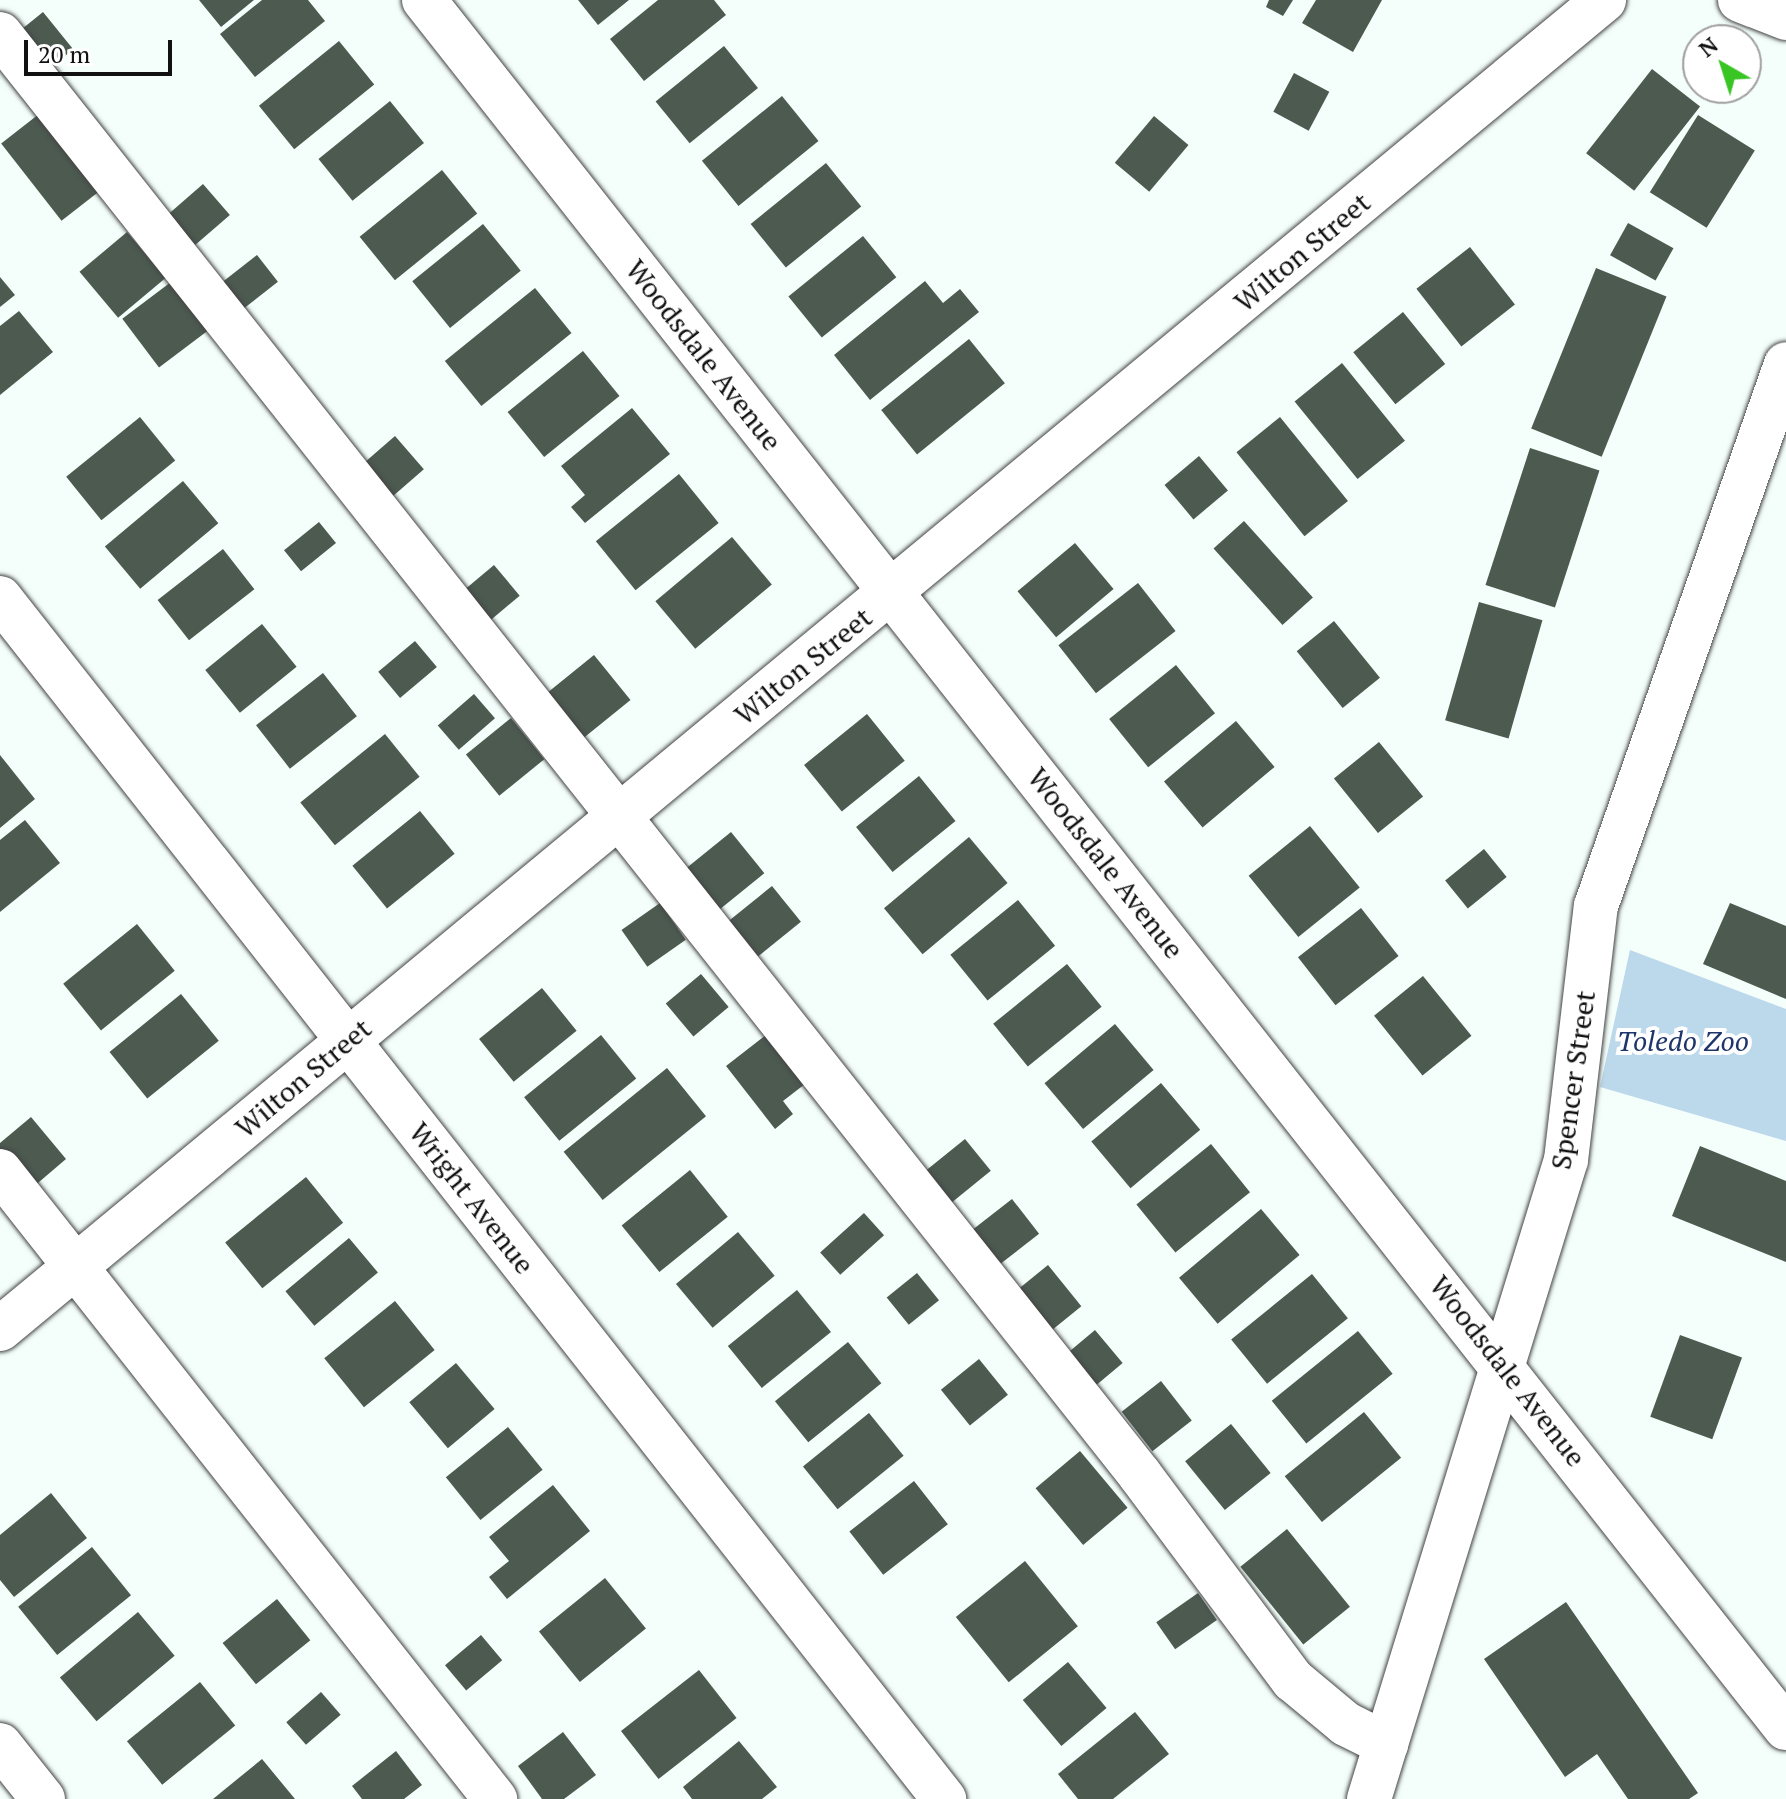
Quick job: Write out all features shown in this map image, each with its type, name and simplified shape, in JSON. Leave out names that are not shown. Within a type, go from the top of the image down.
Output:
[{"type":"street","name":"Woodsdale Avenue","points":[[424,0],[1506,1367],[1786,1728]]},
{"type":"street","name":"Wilton Street","points":[[0,1329],[893,593],[1604,0]]},
{"type":"street","points":[[1740,0],[1786,18]]},
{"type":"street","points":[[0,34],[1140,1475],[1293,1680],[1346,1724],[1386,1744]]},
{"type":"street","name":"Spencer Street","points":[[1369,1799],[1506,1367],[1566,1160],[1596,906],[1786,364]]},
{"type":"street","name":"Wright Avenue","points":[[0,598],[944,1799]]},
{"type":"street","points":[[0,1171],[495,1799]]},
{"type":"street","points":[[0,1745],[43,1799]]},
{"type":"green space","name":"Toledo Zoo","points":[[1630,950],[1786,1009],[1786,1141],[1600,1087]]},
{"type":"building","points":[[199,0],[254,0],[221,27]]},
{"type":"building","points":[[262,0],[308,0],[325,21],[255,77],[220,34]]},
{"type":"building","points":[[578,0],[629,0],[598,25]]},
{"type":"building","points":[[658,0],[714,0],[726,15],[644,81],[610,39]]},
{"type":"building","points":[[1269,0],[1293,0],[1283,16],[1266,7]]},
{"type":"building","points":[[1316,0],[1382,0],[1353,52],[1302,23]]},
{"type":"building","points":[[43,12],[73,49],[48,70],[17,33]]},
{"type":"building","points":[[339,41],[374,85],[294,149],[259,106]]},
{"type":"building","points":[[724,46],[758,88],[690,143],[656,101]]},
{"type":"building","points":[[1652,69],[1682,92],[1682,104],[1700,107],[1634,191],[1586,153]]},
{"type":"building","points":[[1294,73],[1329,92],[1309,131],[1273,112]]},
{"type":"building","points":[[782,96],[819,141],[738,206],[702,161]]},
{"type":"building","points":[[390,101],[424,143],[352,201],[319,159]]},
{"type":"building","points":[[39,114],[99,191],[62,221],[1,144]]},
{"type":"building","points":[[1698,115],[1755,151],[1707,228],[1650,192]]},
{"type":"building","points":[[1154,116],[1188,145],[1149,192],[1115,163]]},
{"type":"building","points":[[826,163],[861,207],[786,268],[751,224]]},
{"type":"building","points":[[442,170],[477,214],[395,280],[360,237]]},
{"type":"building","points":[[203,184],[230,215],[195,245],[168,214]]},
{"type":"building","points":[[1628,223],[1673,248],[1656,281],[1610,255]]},
{"type":"building","points":[[483,224],[521,271],[450,328],[412,281]]},
{"type":"building","points":[[127,232],[166,278],[118,318],[80,272]]},
{"type":"building","points":[[863,236],[896,277],[822,338],[788,296]]},
{"type":"building","points":[[1470,247],[1515,305],[1461,346],[1416,289]]},
{"type":"building","points":[[257,255],[278,282],[244,308],[223,281]]},
{"type":"building","points":[[1596,268],[1666,296],[1602,457],[1531,428]]},
{"type":"building","points":[[0,277],[15,295],[0,307]]},
{"type":"building","points":[[925,281],[943,303],[960,289],[979,312],[870,400],[834,355]]},
{"type":"building","points":[[171,282],[208,331],[159,367],[122,319]]},
{"type":"building","points":[[535,288],[572,333],[481,406],[445,361]]},
{"type":"building","points":[[19,311],[53,352],[0,395],[0,326]]},
{"type":"building","points":[[1403,312],[1445,364],[1395,404],[1353,352]]},
{"type":"building","points":[[969,339],[1005,383],[917,454],[881,410]]},
{"type":"building","points":[[583,351],[620,396],[544,457],[508,412]]},
{"type":"building","points":[[1342,363],[1405,441],[1358,479],[1295,401]]},
{"type":"building","points":[[632,408],[670,454],[585,523],[571,507],[585,495],[561,466]]},
{"type":"building","points":[[140,417],[175,461],[101,520],[66,477]]},
{"type":"building","points":[[1280,417],[1348,501],[1304,536],[1236,452]]},
{"type":"building","points":[[395,436],[424,469],[390,499],[361,466]]},
{"type":"building","points":[[1530,448],[1599,471],[1555,608],[1486,585]]},
{"type":"building","points":[[1199,456],[1228,490],[1193,519],[1165,485]]},
{"type":"building","points":[[679,474],[719,523],[635,590],[596,541]]},
{"type":"building","points":[[183,481],[218,523],[140,589],[105,547]]},
{"type":"building","points":[[1244,521],[1313,598],[1282,625],[1214,548]]},
{"type":"building","points":[[319,522],[336,543],[301,571],[284,550]]},
{"type":"building","points":[[732,537],[772,584],[695,649],[655,601]]},
{"type":"building","points":[[1075,543],[1114,589],[1056,637],[1018,591]]},
{"type":"building","points":[[223,549],[254,589],[189,640],[158,600]]},
{"type":"building","points":[[494,565],[520,596],[488,623],[462,592]]},
{"type":"building","points":[[1138,583],[1176,631],[1096,693],[1058,645]]},
{"type":"building","points":[[1479,602],[1542,620],[1509,738],[1445,720]]},
{"type":"building","points":[[1334,621],[1380,678],[1343,708],[1297,651]]},
{"type":"building","points":[[262,624],[297,667],[240,713],[205,670]]},
{"type":"building","points":[[415,641],[437,667],[400,698],[378,672]]},
{"type":"building","points":[[594,655],[631,700],[584,738],[547,693]]},
{"type":"building","points":[[1176,665],[1215,713],[1148,767],[1109,719]]},
{"type":"building","points":[[323,673],[357,716],[290,769],[256,725]]},
{"type":"building","points":[[474,694],[495,718],[459,750],[438,725]]},
{"type":"building","points":[[867,714],[905,761],[842,812],[804,765]]},
{"type":"building","points":[[511,718],[544,759],[499,796],[466,755]]},
{"type":"building","points":[[1236,721],[1275,767],[1203,827],[1164,781]]},
{"type":"building","points":[[385,734],[420,777],[335,845],[300,803]]},
{"type":"building","points":[[1379,742],[1423,796],[1378,833],[1334,779]]},
{"type":"building","points":[[0,755],[35,799],[0,828]]},
{"type":"building","points":[[919,776],[956,821],[893,872],[856,827]]},
{"type":"building","points":[[420,811],[455,854],[387,908],[352,866]]},
{"type":"building","points":[[25,820],[60,863],[0,912],[0,840]]},
{"type":"building","points":[[1310,826],[1360,887],[1298,937],[1249,876]]},
{"type":"building","points":[[731,832],[764,873],[718,911],[684,870]]},
{"type":"building","points":[[969,837],[1008,883],[923,954],[884,908]]},
{"type":"building","points":[[1484,849],[1507,877],[1468,908],[1445,880]]},
{"type":"building","points":[[772,886],[801,922],[758,956],[729,921]]},
{"type":"building","points":[[1018,900],[1055,946],[988,1001],[950,955]]},
{"type":"building","points":[[660,903],[686,940],[647,967],[621,930]]},
{"type":"building","points":[[1730,903],[1786,926],[1786,999],[1703,964]]},
{"type":"building","points":[[1361,908],[1399,956],[1336,1005],[1298,957]]},
{"type":"building","points":[[137,924],[175,971],[101,1030],[63,984]]},
{"type":"building","points":[[1067,964],[1102,1007],[1028,1067],[993,1024]]},
{"type":"building","points":[[701,974],[729,1007],[693,1037],[666,1004]]},
{"type":"building","points":[[1423,976],[1471,1036],[1422,1075],[1374,1016]]},
{"type":"building","points":[[542,988],[577,1031],[514,1082],[479,1039]]},
{"type":"building","points":[[181,994],[219,1041],[147,1099],[110,1052]]},
{"type":"building","points":[[1115,1024],[1154,1070],[1083,1129],[1045,1083]]},
{"type":"building","points":[[601,1035],[636,1079],[559,1141],[524,1097]]},
{"type":"building","points":[[766,1035],[805,1084],[783,1101],[793,1114],[775,1129],[726,1066]]},
{"type":"building","points":[[667,1068],[706,1116],[603,1200],[564,1152]]},
{"type":"building","points":[[1161,1083],[1200,1130],[1130,1188],[1091,1141]]},
{"type":"building","points":[[31,1117],[66,1159],[32,1188],[0,1151],[0,1143]]},
{"type":"building","points":[[965,1139],[991,1171],[948,1205],[922,1174]]},
{"type":"building","points":[[1211,1144],[1250,1192],[1175,1253],[1136,1204]]},
{"type":"building","points":[[1700,1146],[1786,1181],[1786,1262],[1672,1216]]},
{"type":"building","points":[[690,1170],[728,1217],[659,1272],[622,1225]]},
{"type":"building","points":[[306,1177],[343,1223],[262,1288],[225,1242]]},
{"type":"building","points":[[1012,1199],[1039,1234],[996,1268],[969,1233]]},
{"type":"building","points":[[1261,1209],[1300,1255],[1218,1324],[1179,1278]]},
{"type":"building","points":[[864,1213],[884,1235],[840,1275],[820,1252]]},
{"type":"building","points":[[738,1232],[775,1276],[713,1328],[676,1284]]},
{"type":"building","points":[[349,1238],[378,1272],[314,1326],[285,1291]]},
{"type":"building","points":[[1048,1265],[1081,1306],[1047,1334],[1014,1293]]},
{"type":"building","points":[[917,1273],[939,1300],[909,1325],[887,1298]]},
{"type":"building","points":[[1312,1274],[1348,1318],[1267,1384],[1231,1339]]},
{"type":"building","points":[[797,1290],[831,1332],[762,1388],[728,1346]]},
{"type":"building","points":[[395,1301],[435,1350],[364,1407],[324,1358]]},
{"type":"building","points":[[1095,1330],[1123,1363],[1090,1390],[1063,1357]]},
{"type":"building","points":[[1358,1331],[1393,1374],[1306,1444],[1272,1401]]},
{"type":"building","points":[[1680,1335],[1742,1358],[1712,1439],[1650,1417]]},
{"type":"building","points":[[848,1342],[881,1383],[808,1442],[775,1401]]},
{"type":"building","points":[[979,1359],[1008,1395],[970,1426],[941,1390]]},
{"type":"building","points":[[456,1363],[495,1409],[448,1448],[409,1402]]},
{"type":"building","points":[[1161,1381],[1192,1420],[1152,1451],[1122,1412]]},
{"type":"building","points":[[1364,1412],[1401,1458],[1322,1522],[1285,1476]]},
{"type":"building","points":[[869,1413],[904,1456],[838,1509],[803,1466]]},
{"type":"building","points":[[1231,1424],[1271,1473],[1225,1510],[1185,1461]]},
{"type":"building","points":[[508,1427],[543,1470],[480,1520],[446,1477]]},
{"type":"building","points":[[1080,1451],[1128,1508],[1083,1545],[1036,1488]]},
{"type":"building","points":[[914,1481],[948,1524],[883,1575],[849,1531]]},
{"type":"building","points":[[553,1485],[590,1531],[507,1599],[489,1577],[509,1561],[489,1537]]},
{"type":"building","points":[[51,1493],[87,1538],[14,1597],[0,1580],[0,1535]]},
{"type":"building","points":[[1287,1529],[1350,1607],[1303,1644],[1240,1567]]},
{"type":"building","points":[[92,1547],[131,1595],[57,1655],[18,1607]]},
{"type":"building","points":[[1025,1561],[1078,1626],[1009,1682],[956,1617]]},
{"type":"building","points":[[605,1578],[646,1629],[580,1682],[539,1631]]},
{"type":"building","points":[[1198,1593],[1217,1620],[1175,1649],[1156,1622]]},
{"type":"building","points":[[277,1599],[310,1640],[256,1684],[223,1643]]},
{"type":"building","points":[[1566,1602],[1698,1793],[1689,1799],[1628,1799],[1597,1754],[1565,1777],[1484,1659]]},
{"type":"building","points":[[138,1612],[175,1656],[97,1721],[60,1678]]},
{"type":"building","points":[[481,1635],[502,1660],[466,1690],[445,1665]]},
{"type":"building","points":[[1068,1662],[1107,1708],[1061,1746],[1023,1700]]},
{"type":"building","points":[[699,1670],[737,1718],[659,1779],[621,1731]]},
{"type":"building","points":[[200,1682],[235,1726],[162,1785],[127,1741]]},
{"type":"building","points":[[321,1692],[341,1715],[306,1745],[286,1722]]},
{"type":"building","points":[[1135,1712],[1169,1754],[1113,1799],[1078,1799],[1058,1774]]},
{"type":"building","points":[[563,1732],[596,1775],[564,1799],[542,1799],[518,1766]]},
{"type":"building","points":[[739,1741],[777,1787],[762,1799],[692,1799],[683,1787]]},
{"type":"building","points":[[396,1751],[422,1785],[404,1799],[362,1799],[352,1786]]},
{"type":"building","points":[[262,1759],[295,1799],[213,1799]]}]
